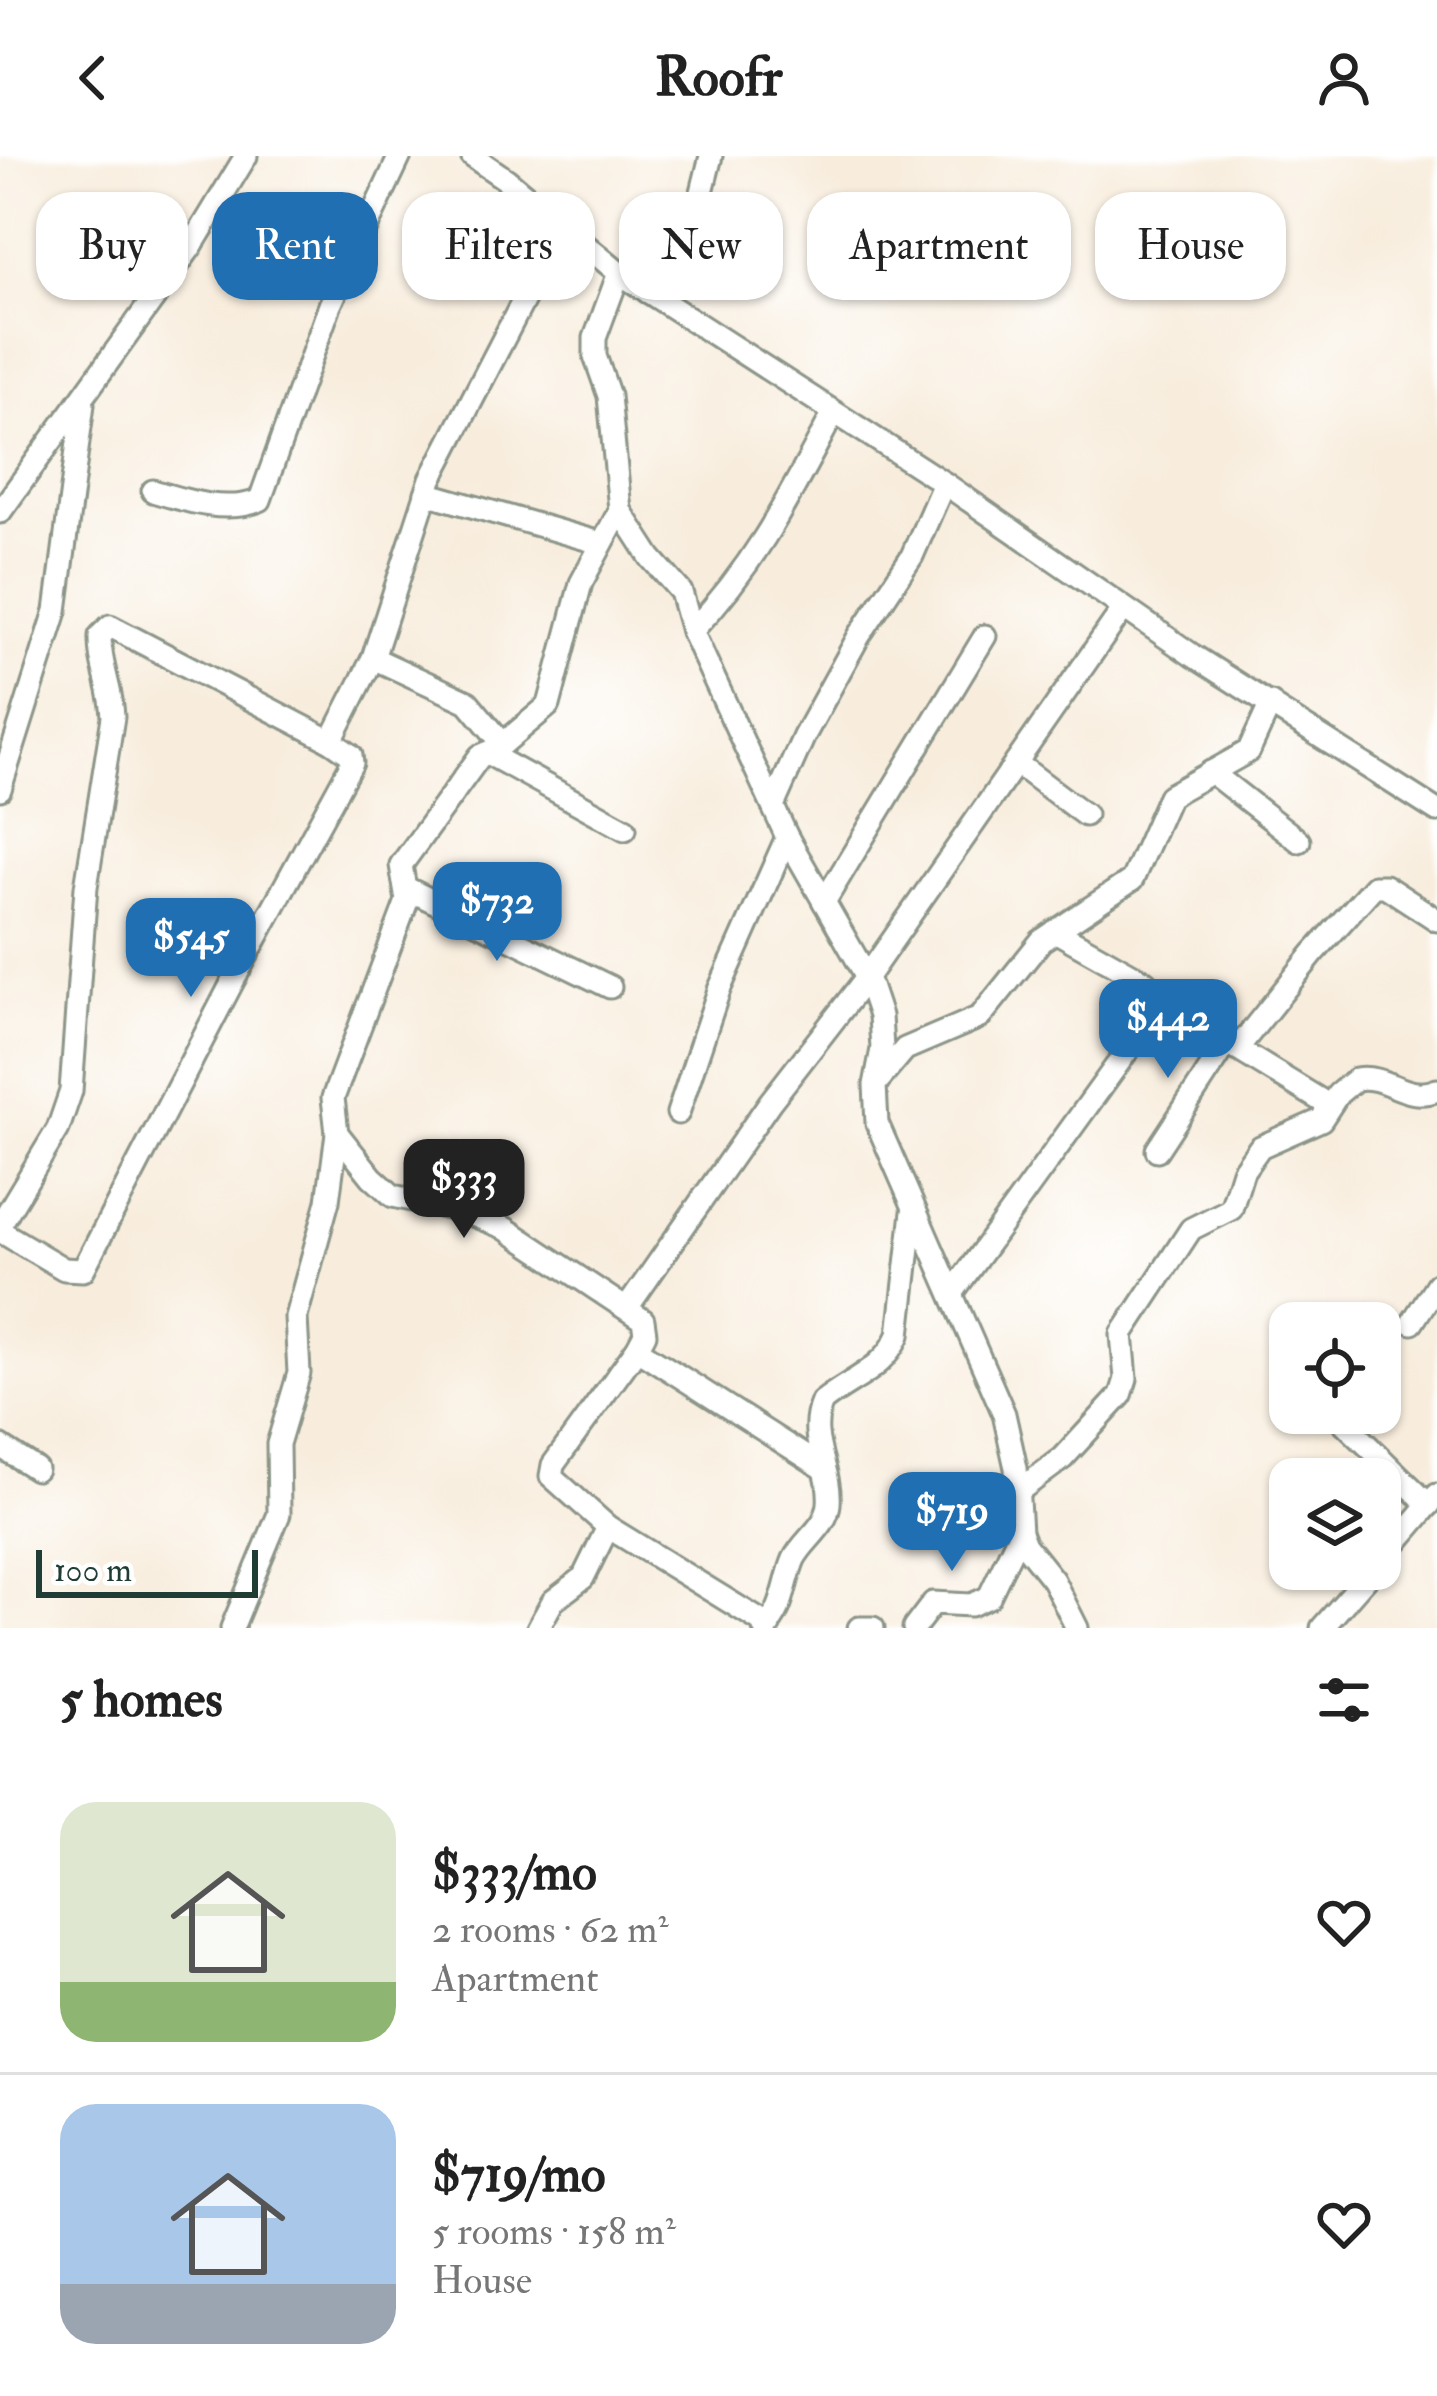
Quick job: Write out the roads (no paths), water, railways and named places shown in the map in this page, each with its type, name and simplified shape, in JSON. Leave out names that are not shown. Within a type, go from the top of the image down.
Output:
[{"type":"street","points":[[0,512],[192,245],[246,156]]},
{"type":"street","points":[[153,491],[218,506],[260,500],[330,305],[400,156]]},
{"type":"street","points":[[472,156],[520,192]]},
{"type":"street","points":[[702,192],[711,156]]},
{"type":"street","points":[[595,252],[619,273],[595,338],[595,356],[609,396],[620,510],[651,558],[681,592],[692,631],[787,837],[868,977],[880,1016],[877,1123],[1004,1414],[1014,1449],[1025,1546],[1053,1580],[1077,1628]]},
{"type":"street","points":[[331,742],[374,658],[426,493],[522,300]]},
{"type":"street","points":[[660,300],[1437,811]]},
{"type":"street","points":[[0,789],[56,611],[83,398]]},
{"type":"street","points":[[692,631],[727,595],[766,541],[833,413]]},
{"type":"street","points":[[773,806],[804,736],[859,635],[912,556],[944,483]]},
{"type":"street","points":[[426,493],[601,544]]},
{"type":"street","points":[[232,1628],[279,1514],[278,1444],[299,1373],[296,1317],[328,1201],[337,1132],[333,1098],[408,890],[401,865],[404,856],[480,756],[549,705],[581,583],[620,510]]},
{"type":"street","points":[[627,1308],[770,1102],[868,977],[1124,609]]},
{"type":"street","points":[[110,626],[331,742],[351,755],[352,763],[232,981],[83,1270],[73,1272],[0,1228],[58,1129],[74,1073],[86,887],[112,717],[100,664],[102,630],[110,626]]},
{"type":"street","points":[[824,902],[986,635]]},
{"type":"street","points":[[374,658],[468,702],[495,749],[626,829]]},
{"type":"street","points":[[875,1084],[904,1049],[980,1017],[1021,961],[1055,931],[1132,880],[1169,796],[1249,751],[1271,703]]},
{"type":"street","points":[[1016,763],[1085,815]]},
{"type":"street","points":[[1211,772],[1299,841]]},
{"type":"street","points":[[678,1113],[719,990],[787,837]]},
{"type":"street","points":[[1157,1150],[1232,1046],[1374,886],[1385,886],[1437,920]]},
{"type":"street","points":[[408,890],[610,987]]},
{"type":"street","points":[[1055,931],[1166,997],[1328,1108]]},
{"type":"street","points":[[953,1292],[1166,997]]},
{"type":"street","points":[[1016,1493],[1063,1458],[1121,1395],[1126,1379],[1122,1334],[1191,1229],[1231,1209],[1243,1171],[1260,1147],[1321,1120],[1346,1085],[1368,1077],[1410,1094],[1437,1090]]},
{"type":"street","points":[[337,1132],[393,1196],[461,1211],[503,1227],[627,1308],[646,1327],[637,1349],[551,1472],[555,1481],[608,1527],[766,1627],[782,1599],[793,1562],[829,1512],[814,1433],[822,1402],[877,1366],[892,1352],[899,1335],[913,1206]]},
{"type":"street","points":[[1412,1324],[1437,1284]]},
{"type":"street","points":[[637,1349],[823,1468]]},
{"type":"street","points":[[1358,1434],[1433,1500],[1401,1537]]},
{"type":"street","points":[[0,1446],[36,1469]]},
{"type":"street","points":[[538,1628],[553,1601],[583,1578],[608,1527]]},
{"type":"street","points":[[914,1628],[933,1603],[971,1606],[989,1597],[1020,1532]]},
{"type":"street","points":[[1322,1628],[1355,1590]]},
{"type":"street","points":[[859,1628],[873,1628]]}]
